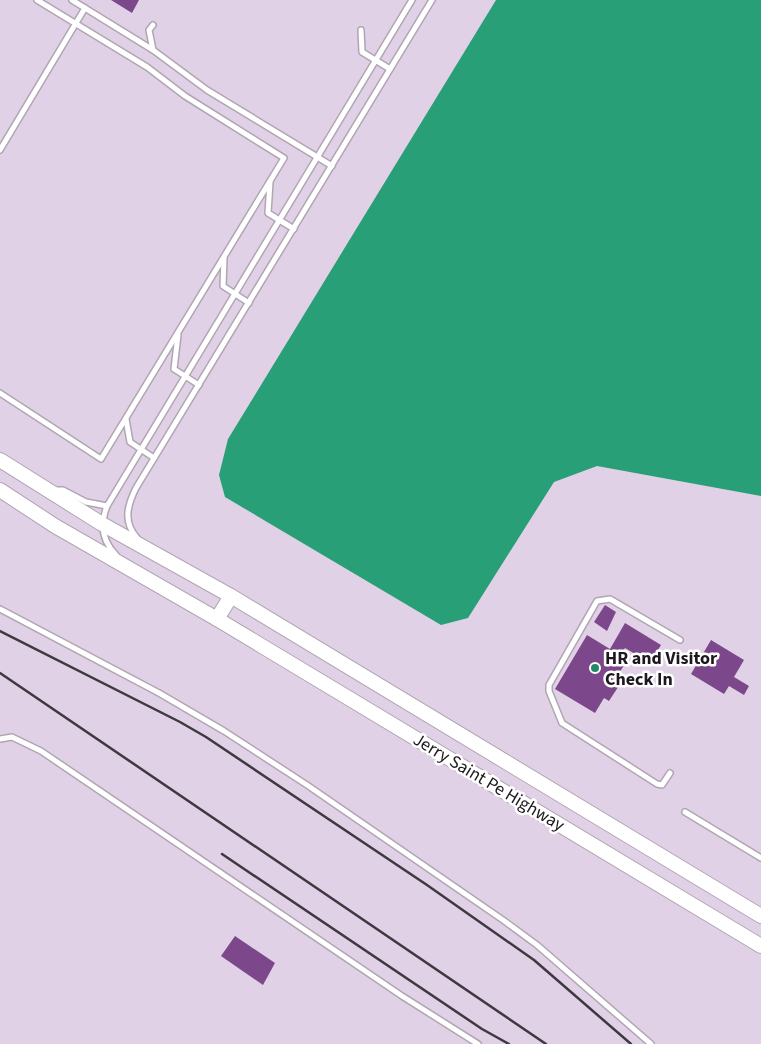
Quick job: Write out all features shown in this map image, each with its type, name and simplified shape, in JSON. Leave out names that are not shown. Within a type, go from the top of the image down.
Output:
[{"type":"main road","name":"Jerry Saint Pe Highway","points":[[0,460],[102,524],[231,596],[761,916]]},
{"type":"main road","name":"Jerry Saint Pe Highway","points":[[0,490],[54,526],[217,618],[761,946]]},
{"type":"main road","points":[[217,618],[231,596]]},
{"type":"lane","points":[[0,393],[101,459],[284,158],[185,96],[147,67],[37,0]]},
{"type":"lane","points":[[72,0],[153,50],[207,90],[332,166]]},
{"type":"lane","points":[[131,570],[107,544],[102,524],[107,506],[412,0]]},
{"type":"lane","points":[[143,546],[128,523],[128,509],[132,497],[432,0]]},
{"type":"lane","points":[[0,150],[85,8]]},
{"type":"lane","points":[[153,25],[149,30],[153,50]]},
{"type":"lane","points":[[361,30],[362,52],[390,69]]},
{"type":"lane","points":[[270,181],[268,213],[294,228]]},
{"type":"lane","points":[[224,257],[222,286],[249,303]]},
{"type":"lane","points":[[178,332],[174,369],[199,385]]},
{"type":"lane","points":[[126,418],[130,442],[154,458]]},
{"type":"lane","points":[[48,489],[63,490],[86,502],[107,506]]},
{"type":"lane","points":[[670,773],[662,785],[657,784],[562,724],[549,691],[549,685],[597,601],[604,598],[610,599],[680,640]]},
{"type":"lane","points":[[0,609],[159,693],[224,731],[315,790],[537,945],[651,1044]]},
{"type":"lane","points":[[0,739],[12,737],[41,751],[402,996],[478,1044]]},
{"type":"lane","points":[[685,812],[761,858]]},
{"type":"shaded area","points":[[0,0],[761,0],[761,1044],[0,1044]]},
{"type":"shaded area","points":[[496,0],[761,0],[761,496],[597,466],[554,482],[468,618],[441,625],[225,497],[219,475],[228,439]]},
{"type":"building","points":[[111,0],[139,0],[132,13]]},
{"type":"building","points":[[605,605],[616,612],[607,631],[594,622]]},
{"type":"building","name":"HR and Visitor Check In","points":[[625,623],[661,645],[650,663],[625,648],[621,655],[628,659],[616,678],[622,681],[609,701],[604,698],[595,713],[555,689],[587,635],[610,649]]},
{"type":"building","points":[[711,640],[744,660],[734,677],[749,686],[744,695],[729,686],[724,694],[691,674]]},
{"type":"building","points":[[235,936],[275,963],[263,985],[221,956]]},
{"type":"railway","points":[[0,631],[206,737],[427,885],[534,960],[631,1044]]},
{"type":"railway","points":[[0,673],[546,1044]]},
{"type":"railway","points":[[222,854],[482,1029],[509,1044]]},
{"type":"place","name":"HR and Visitor Check In","points":[[595,668]]}]
